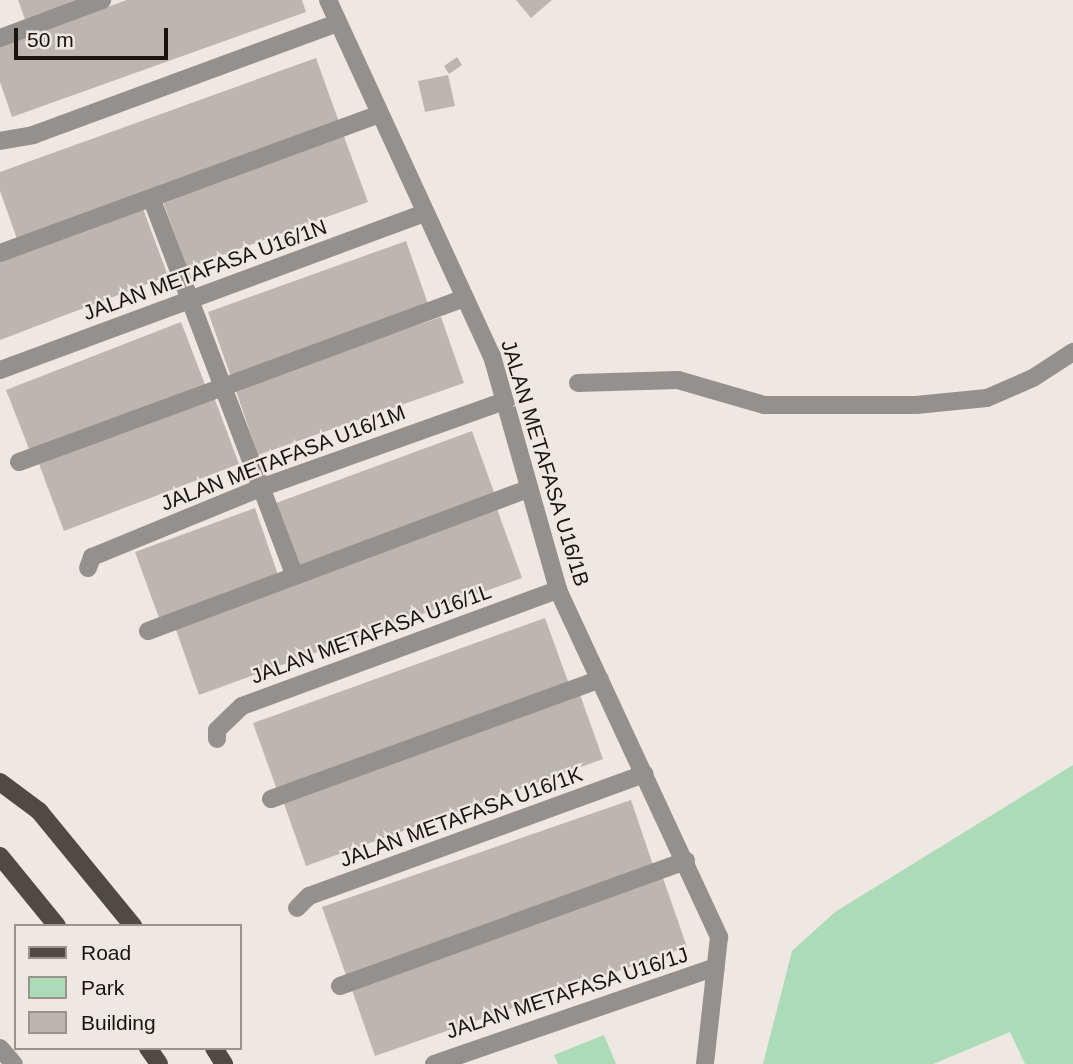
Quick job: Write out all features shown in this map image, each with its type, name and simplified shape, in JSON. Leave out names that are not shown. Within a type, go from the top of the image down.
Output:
[{"type":"main road","points":[[0,775],[6,786],[39,811],[130,924]]},
{"type":"main road","points":[[0,856],[55,924]]},
{"type":"street","points":[[0,38],[102,0]]},
{"type":"street","name":"JALAN METAFASA U16/1B","points":[[328,0],[463,299],[492,356],[558,590],[719,937],[705,1064]]},
{"type":"street","points":[[0,141],[33,135],[338,23]]},
{"type":"street","points":[[0,253],[152,201],[379,114]]},
{"type":"street","points":[[152,201],[294,574]]},
{"type":"street","name":"JALAN METAFASA U16/1N","points":[[0,370],[425,213]]},
{"type":"street","points":[[19,462],[463,299]]},
{"type":"street","points":[[578,383],[678,380],[764,405],[916,405],[987,398],[1033,378],[1073,352]]},
{"type":"street","name":"JALAN METAFASA U16/1M","points":[[88,568],[92,557],[263,487],[503,401]]},
{"type":"street","points":[[148,631],[294,574],[528,489]]},
{"type":"street","name":"JALAN METAFASA U16/1L","points":[[217,739],[217,730],[242,706],[558,590]]},
{"type":"street","points":[[271,799],[600,680]]},
{"type":"street","name":"JALAN METAFASA U16/1K","points":[[297,908],[309,896],[645,774]]},
{"type":"street","points":[[340,986],[686,861]]},
{"type":"street","name":"JALAN METAFASA U16/1J","points":[[434,1064],[716,967]]},
{"type":"street","points":[[0,1048],[14,1064]]},
{"type":"green space","points":[[1073,765],[1073,1064],[1025,1064],[1010,1032],[933,1064],[763,1064],[792,951],[835,912]]},
{"type":"green space","points":[[604,1035],[616,1064],[558,1064],[554,1055]]},
{"type":"building","points":[[18,0],[85,0],[26,22]]},
{"type":"building","points":[[127,0],[302,0],[306,12],[12,117],[0,82],[0,45]]},
{"type":"building","points":[[516,0],[552,0],[531,18]]},
{"type":"building","points":[[457,57],[462,65],[449,74],[444,66]]},
{"type":"building","points":[[316,58],[339,122],[17,239],[0,191],[0,172]]},
{"type":"building","points":[[448,75],[455,106],[425,112],[418,81]]},
{"type":"building","points":[[343,134],[368,202],[187,268],[162,199]]},
{"type":"building","points":[[142,206],[168,276],[0,340],[0,260]]},
{"type":"building","points":[[406,241],[429,307],[231,377],[208,312]]},
{"type":"building","points":[[441,317],[464,383],[258,455],[235,388]]},
{"type":"building","points":[[181,322],[206,387],[31,454],[6,390]]},
{"type":"building","points":[[214,397],[239,464],[64,531],[39,464]]},
{"type":"building","points":[[472,431],[495,495],[299,567],[276,503]]},
{"type":"building","points":[[255,508],[278,575],[159,618],[135,552]]},
{"type":"building","points":[[497,509],[522,578],[199,695],[175,627]]},
{"type":"building","points":[[545,618],[569,684],[277,790],[253,723]]},
{"type":"building","points":[[579,692],[603,759],[306,866],[282,798]]},
{"type":"building","points":[[631,800],[654,868],[346,975],[322,907]]},
{"type":"building","points":[[663,878],[687,947],[375,1056],[351,987]]}]
